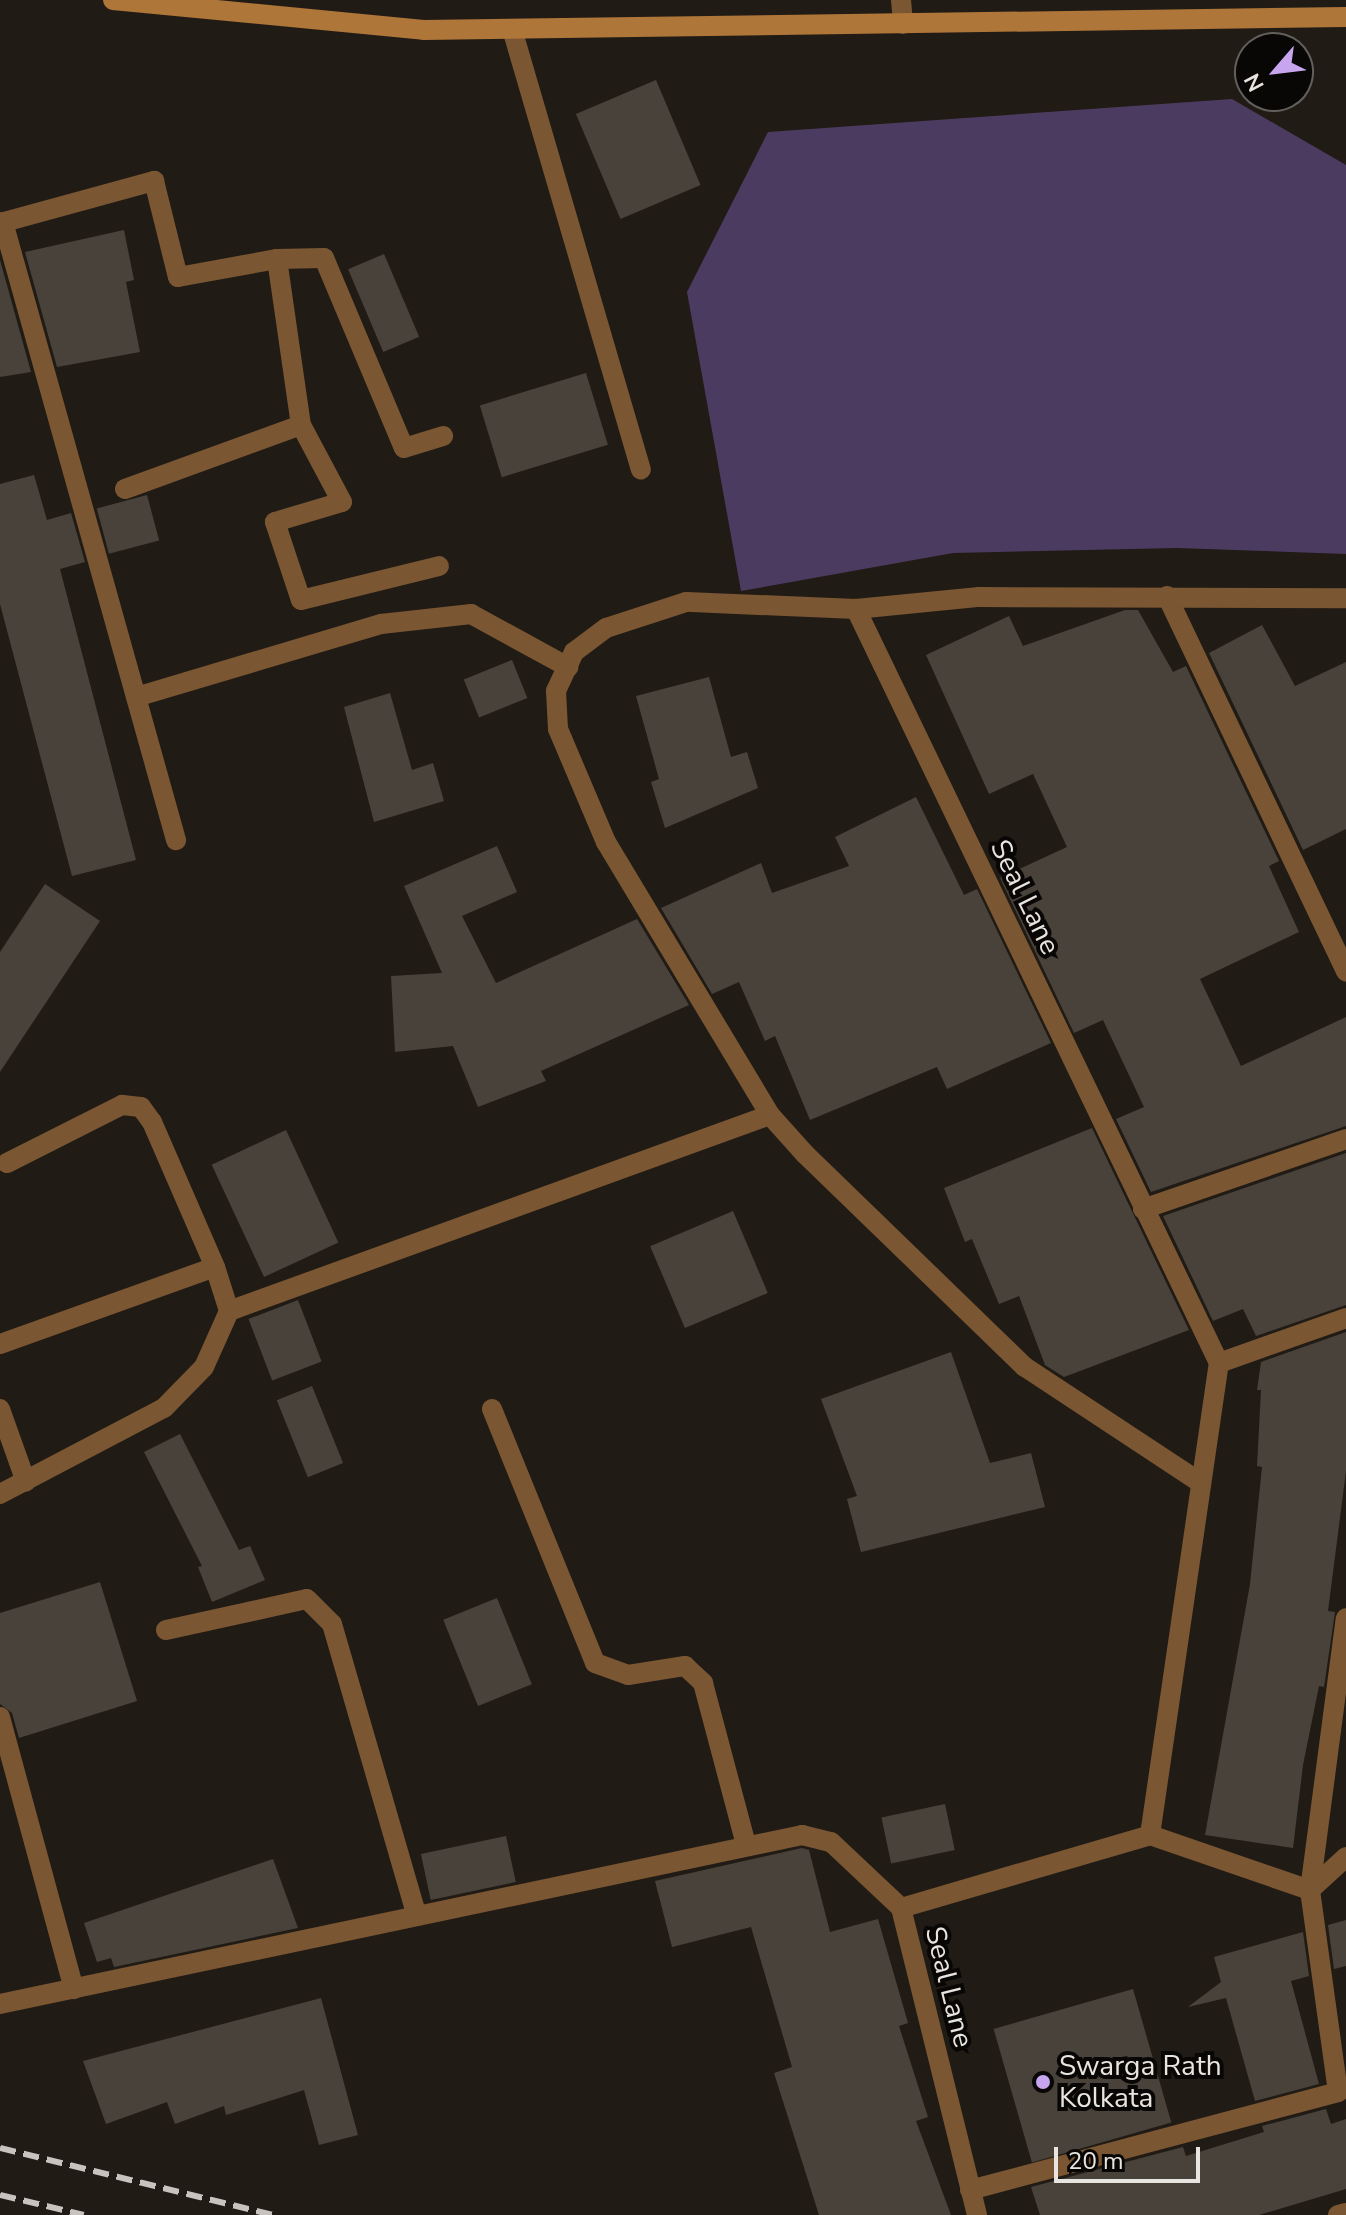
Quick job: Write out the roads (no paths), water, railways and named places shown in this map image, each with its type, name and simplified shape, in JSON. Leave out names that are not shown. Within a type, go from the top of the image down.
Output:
[{"type":"street","points":[[113,0],[424,30],[1346,17]]},
{"type":"street","points":[[901,0],[903,24]]},
{"type":"street","points":[[512,29],[641,469]]},
{"type":"street","points":[[176,840],[2,223],[154,181],[178,277],[277,259],[324,258],[404,448],[443,436]]},
{"type":"street","points":[[277,259],[301,425],[342,502],[275,522],[301,600],[439,566]]},
{"type":"street","points":[[125,489],[301,425]]},
{"type":"street","points":[[1167,596],[1346,971]]},
{"type":"street","points":[[1201,1483],[1025,1367],[805,1154],[770,1115],[606,842],[558,729],[556,691],[574,652],[606,628],[686,602],[856,609],[979,597],[1346,598]]},
{"type":"street","name":"Seal Lane","points":[[856,609],[1219,1363]]},
{"type":"street","points":[[136,697],[381,624],[471,614],[568,667]]},
{"type":"street","points":[[0,1494],[164,1408],[204,1367],[229,1311],[215,1267],[152,1122],[141,1107],[122,1105],[7,1163]]},
{"type":"street","points":[[229,1311],[770,1115]]},
{"type":"street","points":[[1143,1209],[1346,1139]]},
{"type":"street","points":[[0,1344],[215,1267]]},
{"type":"street","points":[[1310,1890],[1150,1835],[1219,1363],[1346,1318]]},
{"type":"street","points":[[0,1409],[26,1482]]},
{"type":"street","points":[[492,1409],[595,1663],[628,1675],[685,1666],[703,1683],[746,1845]]},
{"type":"street","points":[[166,1630],[307,1599],[332,1624],[417,1916]]},
{"type":"street","points":[[970,2190],[1338,2092],[1310,1890],[1346,1618]]},
{"type":"street","points":[[0,1717],[74,1989]]},
{"type":"street","points":[[0,2004],[802,1835],[819,1836],[853,1859],[901,1908]]},
{"type":"street","name":"Seal Lane","points":[[977,2215],[901,1908],[1150,1835]]},
{"type":"street","points":[[1310,1890],[1346,1857]]},
{"type":"street","points":[[1338,2215],[1346,2213]]},
{"type":"railway","points":[[0,2148],[273,2215]]},
{"type":"railway","points":[[0,2195],[84,2215]]},
{"type":"place","name":"Swarga Rath Kolkata","points":[[1043,2082]]}]
